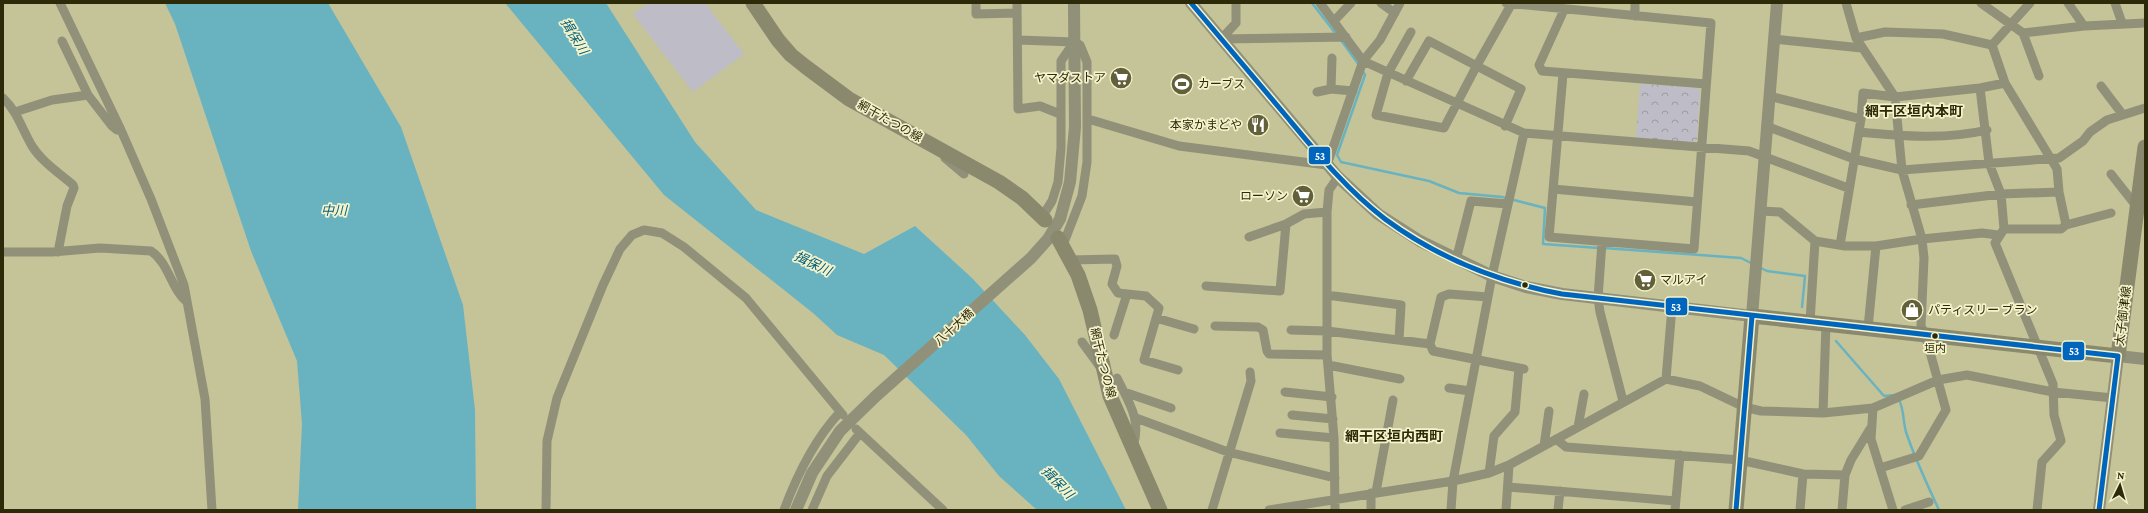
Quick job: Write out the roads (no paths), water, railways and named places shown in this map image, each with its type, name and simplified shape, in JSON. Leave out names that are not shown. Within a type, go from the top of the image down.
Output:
[{"type":"main road","name":"網干たつの線","points":[[753,3],[778,40],[791,55],[806,67],[850,99],[999,182],[1022,198],[1044,218]]},
{"type":"main road","name":"太子御津線","points":[[1752,316],[2118,356],[2137,207],[2143,175],[2145,147]]},
{"type":"main road","name":"網干たつの線","points":[[1061,242],[1078,275],[1090,310],[1110,375],[1110,396],[1160,510]]},
{"type":"main road","points":[[1736,510],[1752,316]]},
{"type":"street","points":[[60,3],[121,130],[165,234],[184,285],[205,399],[212,510]]},
{"type":"street","points":[[976,3],[976,14],[1017,13]]},
{"type":"street","points":[[1017,3],[1018,108],[1040,106],[1060,114]]},
{"type":"street","name":"八十大橋","points":[[796,510],[812,473],[840,432],[876,396],[1031,258],[1048,239],[1060,219],[1070,182],[1075,127],[1074,3]]},
{"type":"street","points":[[1191,3],[1338,177],[1363,201],[1397,227],[1456,260],[1492,276],[1536,289],[1598,298],[1752,316],[1777,3]]},
{"type":"street","points":[[1221,39],[1236,23],[1236,3]]},
{"type":"street","points":[[1320,3],[1363,61],[1505,126],[1524,133],[1749,151],[1764,155],[1848,188]]},
{"type":"street","points":[[1334,21],[1351,3]]},
{"type":"street","points":[[1381,3],[1395,13]]},
{"type":"street","points":[[1327,165],[1363,61],[1374,50],[1400,3]]},
{"type":"street","points":[[1506,3],[1564,10],[1711,23],[1694,249],[1549,237],[1563,74]]},
{"type":"street","points":[[1635,16],[1636,3]]},
{"type":"street","points":[[1846,3],[1856,38],[1895,97],[1902,170],[1922,239],[1924,258],[1921,326],[1925,334],[1946,410],[1916,457],[1880,468]]},
{"type":"street","points":[[1981,3],[2013,23],[2023,32],[2039,76]]},
{"type":"street","points":[[1992,45],[2030,3]]},
{"type":"street","points":[[2068,3],[2084,26]]},
{"type":"street","points":[[2115,3],[2122,23]]},
{"type":"street","points":[[1411,32],[1388,73],[1376,115],[1444,128],[1476,67],[1512,4]]},
{"type":"street","points":[[1564,10],[1538,65],[1542,71],[1563,74],[1706,84]]},
{"type":"street","points":[[2023,32],[2122,23],[2145,23]]},
{"type":"street","points":[[1856,38],[1886,32],[1944,34],[1992,45]]},
{"type":"street","points":[[1221,39],[1346,37]]},
{"type":"street","points":[[1774,39],[1862,48]]},
{"type":"street","points":[[1018,40],[1074,42],[1080,45],[1087,62],[1087,162],[1082,196],[1061,242]]},
{"type":"street","points":[[62,41],[88,95],[112,126],[117,130],[121,130]]},
{"type":"street","points":[[1406,81],[1429,41],[1476,67],[1521,89],[1505,126]]},
{"type":"street","points":[[1044,218],[1052,201],[1058,182],[1061,148],[1061,61],[1074,42]]},
{"type":"street","points":[[1992,45],[2005,83],[2052,157],[2057,169],[2059,192],[2066,225]]},
{"type":"street","points":[[1331,89],[1332,58]]},
{"type":"street","points":[[1840,245],[1848,188],[1861,120],[1863,93],[1895,97],[1980,88],[2005,83]]},
{"type":"street","points":[[2101,86],[2124,115]]},
{"type":"street","points":[[1980,88],[1987,130],[1989,163],[2001,194],[2001,232],[1995,242],[2036,347],[2053,384],[2054,414],[2061,441],[2042,462],[2037,510]]},
{"type":"street","points":[[1317,92],[1331,89],[1353,91]]},
{"type":"street","points":[[15,112],[52,100],[88,95]]},
{"type":"street","points":[[1769,96],[1861,120]]},
{"type":"street","points":[[3,98],[15,112],[33,147],[44,161],[73,184],[74,188],[67,206],[58,252]]},
{"type":"street","points":[[1766,126],[1854,159],[1902,170],[2052,157],[2059,158],[2083,142],[2090,132],[2107,120],[2145,108]]},
{"type":"street","points":[[1088,119],[1179,146],[1327,165]]},
{"type":"street","points":[[1859,132],[1898,136],[1970,134],[1987,130]]},
{"type":"street","points":[[1451,510],[1453,481],[1492,276],[1524,133]]},
{"type":"street","points":[[922,139],[964,174]]},
{"type":"street","points":[[2111,174],[2137,207]]},
{"type":"street","points":[[1335,510],[1334,419],[1327,354],[1327,212],[1329,190],[1338,177]]},
{"type":"street","points":[[1553,189],[1697,202]]},
{"type":"street","points":[[1911,205],[2001,194],[2059,192]]},
{"type":"street","points":[[1456,260],[1471,201],[1508,204]]},
{"type":"street","points":[[1760,211],[1780,212],[1815,241],[1840,245],[1876,246],[1922,239],[1982,233],[2061,229],[2066,225],[2111,214]]},
{"type":"street","points":[[1249,238],[1286,224],[1304,214],[1327,212]]},
{"type":"street","points":[[1206,286],[1280,291],[1286,224]]},
{"type":"street","points":[[546,510],[547,441],[557,398],[602,285],[620,249],[632,235],[644,230],[662,234],[684,247],[746,298],[842,413],[832,420],[805,463],[784,510]]},
{"type":"street","points":[[1810,322],[1815,241]]},
{"type":"street","points":[[1602,242],[1598,298],[1600,312],[1623,401]]},
{"type":"street","points":[[1868,328],[1876,246]]},
{"type":"street","points":[[3,252],[58,252],[100,248],[151,252],[162,263],[180,296],[187,302]]},
{"type":"street","points":[[1070,260],[1115,259],[1117,266],[1112,284],[1118,293],[1146,296],[1159,308],[1144,360],[1178,370]]},
{"type":"street","points":[[1114,335],[1127,294]]},
{"type":"street","points":[[1488,297],[1449,294],[1441,297],[1430,344],[1433,351],[1521,368],[1515,412],[1494,436],[1489,473]]},
{"type":"street","points":[[1327,295],[1401,305],[1399,340]]},
{"type":"street","points":[[1666,379],[1672,306]]},
{"type":"street","points":[[1156,318],[1194,329]]},
{"type":"street","points":[[1823,413],[1826,324]]},
{"type":"street","points":[[1215,326],[1258,327],[1263,330],[1267,351],[1269,354],[1327,354]]},
{"type":"street","points":[[1291,330],[1327,331],[1430,344]]},
{"type":"street","points":[[1082,342],[1124,392],[1136,418],[1136,438],[1132,447]]},
{"type":"street","points":[[2099,510],[2118,356],[2145,359]]},
{"type":"street","points":[[1328,365],[1400,379]]},
{"type":"street","points":[[1212,510],[1229,458],[1228,452],[1250,381],[1250,372]]},
{"type":"street","points":[[1269,510],[1453,481],[1489,473],[1509,465],[1623,401],[1666,379],[1700,386],[1744,407],[1761,411],[1823,413],[1873,408],[1938,380],[1967,375],[2053,392],[2113,398]]},
{"type":"street","points":[[1449,388],[1470,391]]},
{"type":"street","points":[[1124,392],[1170,408]]},
{"type":"street","points":[[1286,392],[1332,397]]},
{"type":"street","points":[[1578,427],[1584,394]]},
{"type":"street","points":[[1371,510],[1393,400]]},
{"type":"street","points":[[1873,408],[1871,439],[1893,510]]},
{"type":"street","points":[[1544,446],[1549,411]]},
{"type":"street","points":[[1292,415],[1334,419]]},
{"type":"street","points":[[1136,418],[1228,452],[1334,478]]},
{"type":"street","points":[[1842,510],[1845,475],[1850,460],[1871,428]]},
{"type":"street","points":[[812,510],[827,476],[858,431],[943,510]]},
{"type":"street","points":[[1280,433],[1334,438]]},
{"type":"street","points":[[1556,439],[1566,447],[1680,454],[1740,460],[1803,474],[1845,475]]},
{"type":"street","points":[[1508,487],[1560,491],[1675,505],[1680,454]]},
{"type":"street","points":[[1506,510],[1509,465]]},
{"type":"street","points":[[1800,510],[1803,474]]},
{"type":"street","points":[[1558,510],[1560,491]]},
{"type":"street","points":[[1905,510],[1929,502]]},
{"type":"water","name":"中川","points":[[165,3],[328,3],[401,127],[463,305],[475,410],[476,510],[298,510],[302,424],[297,361],[251,251],[175,24]]},
{"type":"water","name":"揖保川","points":[[505,3],[606,3],[695,142],[756,210],[864,254],[915,226],[972,278],[1025,335],[1059,379],[1126,510],[1037,510],[999,476],[966,435],[884,355],[837,335],[813,313],[664,195]]},
{"type":"waterway","points":[[1312,3],[1336,34]]},
{"type":"waterway","points":[[1341,40],[1359,65]]},
{"type":"waterway","points":[[1363,71],[1365,75],[1337,155],[1341,162],[1429,181],[1459,193],[1502,197],[1545,208],[1543,244],[1599,248]]},
{"type":"waterway","points":[[1604,248],[1741,258],[1753,264]]},
{"type":"waterway","points":[[1759,267],[1767,271],[1805,276],[1802,307]]},
{"type":"waterway","points":[[1836,341],[1884,396],[1895,395]]},
{"type":"waterway","points":[[1899,400],[1902,407],[1906,432],[1921,471],[1939,510]]},
{"type":"place","name":"ヤマダストア","points":[[1121,78]]},
{"type":"place","name":"カーブス","points":[[1182,84]]},
{"type":"place","name":"本家かまどや","points":[[1258,125]]},
{"type":"place","name":"ローソン","points":[[1303,196]]},
{"type":"place","name":"マルアイ","points":[[1645,280]]},
{"type":"place","name":"パティスリー ブラン","points":[[1912,310]]},
{"type":"place","name":"垣内","points":[[1935,336]]},
{"type":"district","name":"網干区垣内本町","points":[[1914,111]]},
{"type":"district","name":"網干区垣内西町","points":[[1394,436]]}]
